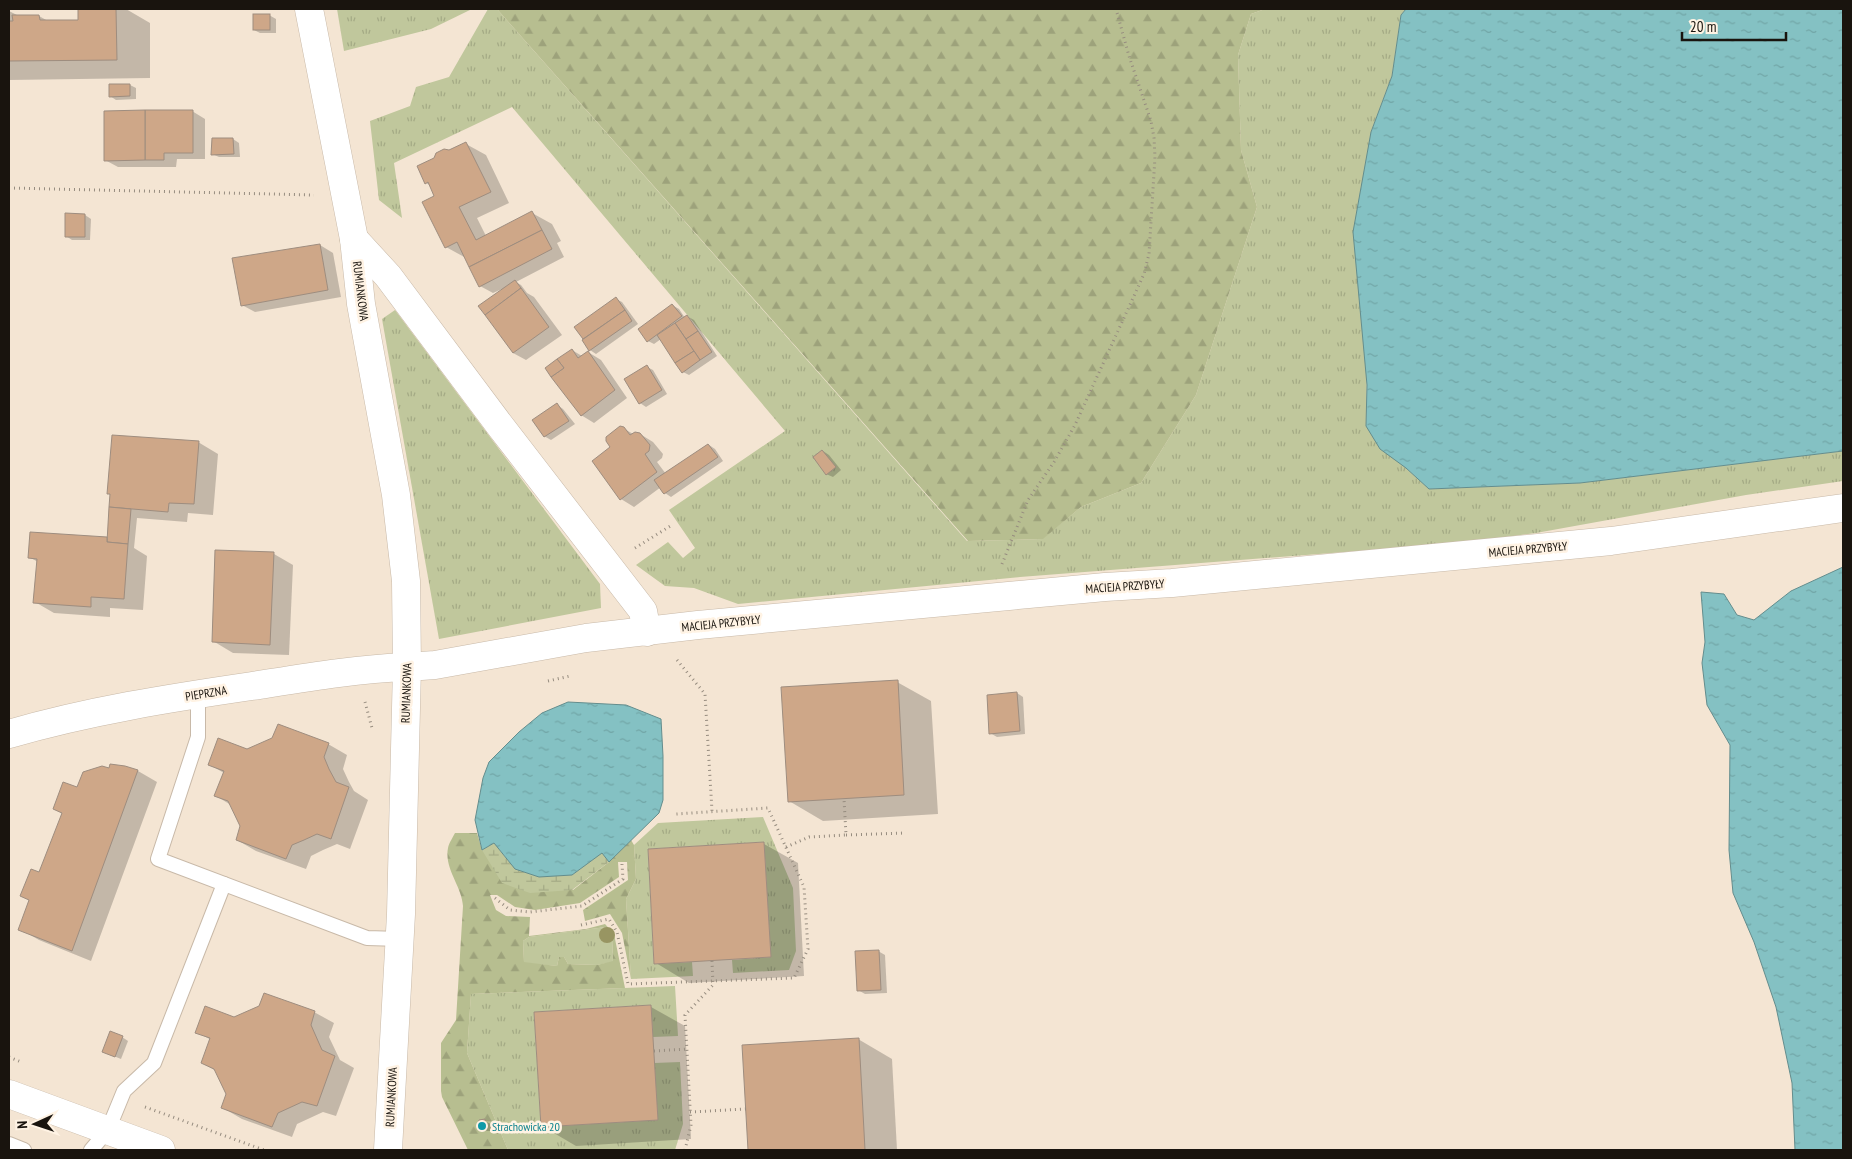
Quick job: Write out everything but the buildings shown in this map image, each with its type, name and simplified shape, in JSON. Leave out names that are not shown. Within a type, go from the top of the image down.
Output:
[{"type":"street","name":"RUMIANKOWA","points":[[309,9],[354,239],[361,304],[396,496],[406,581],[407,668],[400,939],[388,1150]]},
{"type":"street","name":"RUMIANKOWA","points":[[354,239],[388,276],[643,612],[647,632]]},
{"type":"street","name":"MACIEJA PRZYBYŁY","points":[[407,668],[435,665],[586,638],[998,597],[1182,582],[1611,541],[1843,508]]},
{"type":"street","name":"PIEPRZNA","points":[[9,734],[50,722],[198,693],[368,669],[407,668]]},
{"type":"street","points":[[9,1094],[100,1140],[160,1150]]},
{"type":"lane","points":[[198,693],[198,737],[158,859],[367,938],[400,939]]},
{"type":"lane","points":[[100,1140],[124,1091],[154,1063],[224,884]]},
{"type":"lane","points":[[9,1144],[24,1150]]},
{"type":"path","points":[[998,597],[1002,562],[1028,500],[1054,462],[1075,425],[1144,274],[1149,254],[1155,157],[1154,138],[1116,9]]},
{"type":"path","points":[[9,188],[325,196],[344,191]]},
{"type":"path","points":[[628,553],[672,525]]},
{"type":"path","points":[[673,656],[705,694],[712,811]]},
{"type":"path","points":[[548,681],[575,674]]},
{"type":"path","points":[[844,799],[846,835]]},
{"type":"path","points":[[581,925],[609,919],[617,932],[628,984],[794,978],[808,949],[804,887],[768,808],[676,814]]},
{"type":"path","points":[[786,848],[809,837],[905,832]]},
{"type":"path","points":[[495,898],[510,910],[530,912],[582,906],[623,879],[622,864]]},
{"type":"path","points":[[685,1150],[691,1125],[685,1015],[713,985],[712,961]]},
{"type":"path","points":[[654,1051],[687,1049]]},
{"type":"path","points":[[690,1112],[746,1109]]},
{"type":"green space","points":[[337,9],[472,9],[431,29],[344,51]]},
{"type":"green space","points":[[488,9],[497,9],[967,541],[1042,539],[1081,507],[1141,483],[1196,395],[1257,207],[1241,150],[1238,55],[1251,14],[1265,9],[1406,9],[1401,15],[1392,76],[1371,132],[1366,426],[1429,489],[1580,483],[1843,451],[1843,481],[1746,495],[1536,533],[1462,543],[1020,577],[738,604],[694,588],[665,586],[636,565],[668,542],[683,558],[695,548],[669,510],[785,431],[512,107],[394,163],[402,218],[379,200],[370,121],[410,106],[416,87],[449,77]]},
{"type":"green space","points":[[497,9],[1265,9],[1251,14],[1238,55],[1241,150],[1257,207],[1196,395],[1141,483],[1081,507],[1043,539],[968,541]]},
{"type":"green space","points":[[395,310],[600,584],[601,608],[439,639],[382,319]]},
{"type":"green space","points":[[763,817],[793,888],[796,951],[789,970],[733,973],[732,960],[771,957],[764,842],[648,849],[654,964],[692,962],[693,976],[631,979],[626,899],[636,879],[634,845],[658,823]]},
{"type":"green space","points":[[455,833],[477,833],[482,850],[573,890],[609,862],[631,840],[634,845],[636,879],[626,899],[631,979],[622,933],[610,914],[585,921],[583,910],[628,880],[627,862],[618,862],[619,877],[580,903],[535,910],[515,907],[497,895],[490,895],[496,910],[506,916],[530,917],[529,936],[586,929],[605,924],[614,934],[625,988],[471,994],[467,1053],[508,1150],[468,1150],[442,1097],[441,1043],[456,1020],[463,906],[460,891],[447,856]],"holes":[[[606,927],[612,935],[613,961],[597,965],[568,964],[564,957],[559,957],[557,966],[524,962],[523,941],[529,937]]]},
{"type":"green space","points":[[494,843],[515,869],[572,875],[602,852],[609,862],[572,890],[530,893],[502,883],[482,850]]},
{"type":"green space","points":[[606,927],[612,935],[613,962],[597,965],[568,964],[564,957],[559,957],[557,966],[524,963],[523,941],[529,937]]},
{"type":"green space","points":[[675,986],[678,1036],[653,1037],[651,1005],[534,1012],[541,1127],[658,1120],[654,1063],[680,1062],[683,1124],[675,1150],[508,1150],[467,1053],[471,994]]},
{"type":"water","points":[[1406,9],[1843,9],[1843,451],[1580,483],[1429,489],[1406,468],[1380,449],[1366,426],[1367,385],[1353,232],[1371,132],[1392,76],[1401,15]]},
{"type":"water","points":[[1843,567],[1843,1150],[1795,1150],[1792,1083],[1776,1007],[1754,942],[1733,893],[1729,850],[1730,745],[1707,705],[1702,663],[1705,642],[1701,592],[1724,594],[1737,615],[1754,620],[1791,591]]},
{"type":"water","points":[[568,702],[626,705],[661,719],[663,800],[659,813],[609,862],[602,853],[572,875],[539,877],[515,869],[494,843],[482,850],[475,820],[483,778],[489,762],[519,732],[542,713]]},
{"type":"place","name":"Strachowicka 20","points":[[482,1126]]}]
